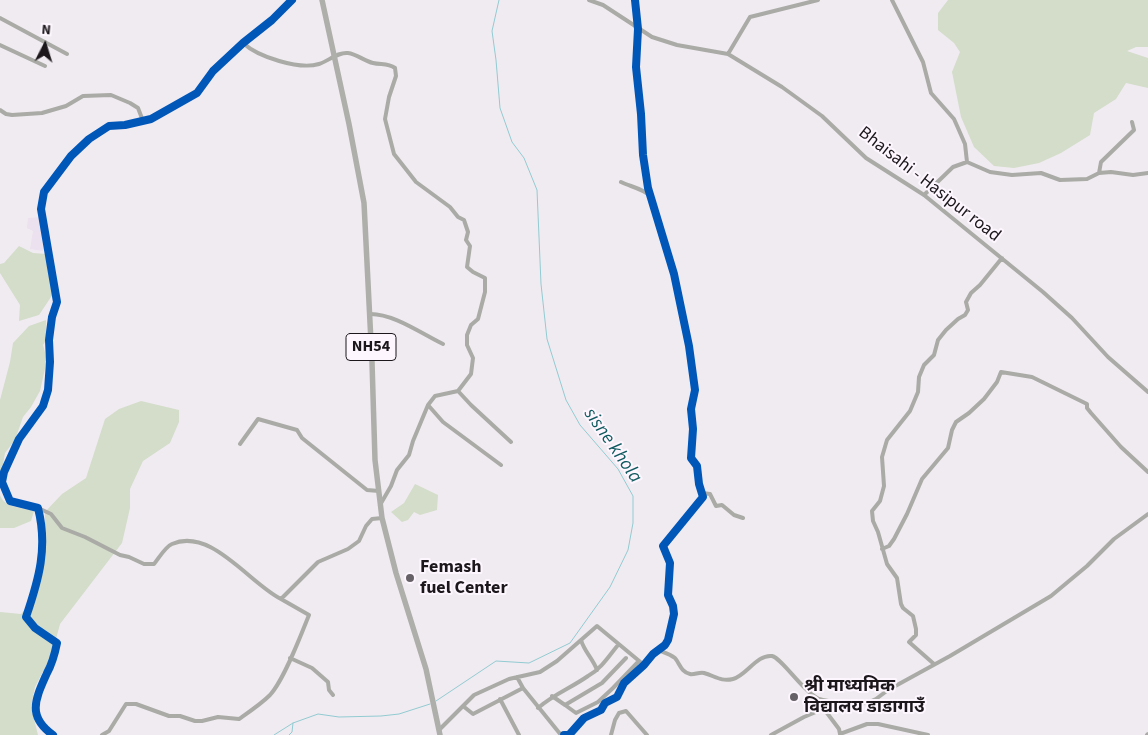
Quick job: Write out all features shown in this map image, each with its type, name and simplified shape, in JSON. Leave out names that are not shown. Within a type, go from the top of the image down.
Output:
[{"type":"main road","name":"NH54","points":[[322,0],[364,203],[375,460],[382,518],[396,573],[426,669],[439,733]]},
{"type":"street","points":[[105,735],[126,704],[136,704],[169,716],[180,716],[195,721],[218,717],[239,719],[272,693],[309,614],[263,588],[217,549],[194,540],[170,544],[154,564],[144,564],[62,528],[51,514],[38,508],[10,501],[2,482],[4,472],[19,438],[43,406],[48,390],[49,340],[52,317],[57,302],[41,209],[44,192],[70,156],[89,139],[109,126],[151,119],[197,93],[213,71],[243,43],[272,20],[292,0]]},
{"type":"street","name":"Bhaisahi - Hasipur road","points":[[589,0],[608,9],[652,37],[670,43],[728,54],[764,74],[822,116],[866,158],[924,195],[1058,304],[1108,357],[1148,392]]},
{"type":"street","points":[[568,735],[584,718],[601,710],[605,703],[617,697],[624,684],[668,640],[674,614],[668,595],[670,563],[663,546],[700,501],[703,493],[699,484],[697,466],[691,458],[693,429],[690,409],[695,390],[689,346],[671,260],[649,195],[643,155],[636,67],[638,29],[635,0]]},
{"type":"street","points":[[728,54],[750,17],[818,0]]},
{"type":"street","points":[[892,0],[924,62],[931,93],[954,119],[965,144],[967,162]]},
{"type":"street","points":[[0,18],[68,54]]},
{"type":"street","points":[[243,43],[259,54],[290,63],[312,66],[328,61],[334,55],[347,53],[359,56],[369,62],[391,65],[395,68],[396,76],[389,97],[385,119],[394,154],[416,182],[450,207],[458,217],[464,220],[468,232],[466,240],[470,246],[467,267],[485,278],[485,292],[478,319],[471,325],[467,335],[468,345],[473,358],[471,374],[458,391],[435,396],[428,405],[412,441],[409,455],[397,470],[391,486],[380,505]]},
{"type":"street","points":[[0,45],[45,66]]},
{"type":"street","points":[[0,110],[12,115],[42,113],[66,106],[83,96],[110,95],[138,108],[143,121]]},
{"type":"street","points":[[1099,173],[1101,162],[1134,130],[1132,122]]},
{"type":"street","points":[[924,195],[953,167],[967,162],[990,172],[1012,175],[1041,173],[1060,180],[1087,179],[1099,173],[1111,172],[1133,175],[1148,174]]},
{"type":"street","points":[[621,182],[632,188],[647,192],[649,195]]},
{"type":"street","points":[[934,664],[910,642],[916,635],[913,616],[901,604],[897,578],[887,564],[873,521],[872,511],[880,501],[884,486],[882,457],[887,440],[910,411],[918,392],[919,377],[924,365],[934,355],[938,340],[958,319],[965,315],[968,310],[966,302],[971,293],[1002,258]]},
{"type":"street","points":[[369,314],[382,315],[393,319],[443,344]]},
{"type":"street","points":[[882,549],[889,546],[894,539],[922,480],[948,448],[956,422],[984,399],[997,382],[1001,372],[1032,377],[1087,404],[1087,408],[1121,447],[1148,472]]},
{"type":"street","points":[[458,391],[511,442]]},
{"type":"street","points":[[428,405],[443,422],[501,465]]},
{"type":"street","points":[[240,444],[258,419],[297,430],[302,438],[367,490],[379,491]]},
{"type":"street","points":[[703,493],[710,494],[716,506],[722,506],[734,516],[743,518]]},
{"type":"street","points":[[38,508],[42,522],[43,547],[40,574],[26,617],[35,628],[57,643],[48,671],[35,700],[36,714],[43,728],[53,735]]},
{"type":"street","points":[[771,735],[804,717],[835,704],[867,703],[872,701],[1051,596],[1088,566],[1114,539],[1148,514]]},
{"type":"street","points":[[281,599],[318,562],[348,549],[359,541],[366,526],[372,519],[382,518]]},
{"type":"street","points":[[439,733],[474,695],[494,684],[549,668],[597,626],[644,666]]},
{"type":"street","points":[[581,640],[582,646],[594,661],[597,670]]},
{"type":"street","points":[[538,708],[552,696],[597,670],[618,645]]},
{"type":"street","points":[[658,650],[676,659],[679,667],[691,675],[704,673],[721,680],[734,679],[743,674],[751,665],[768,656],[774,657],[795,679],[819,699],[844,704]]},
{"type":"street","points":[[290,658],[312,668],[328,682],[333,696]]},
{"type":"street","points":[[565,705],[602,683],[626,658]]},
{"type":"street","points":[[552,696],[576,713],[598,702],[638,661]]},
{"type":"street","points":[[517,677],[538,708],[562,735],[573,735]]},
{"type":"street","points":[[463,706],[473,714],[523,688]]},
{"type":"street","points":[[500,699],[519,735]]},
{"type":"street","points":[[824,709],[839,729],[840,734],[867,724],[878,724],[928,735]]},
{"type":"street","points":[[611,735],[619,713],[626,711],[647,735]]},
{"type":"shaded area","points":[[41,217],[43,251],[30,249],[33,231],[27,228],[28,218]]},
{"type":"green space","points":[[948,0],[1148,0],[1148,47],[1136,47],[1127,51],[1148,58],[1148,88],[1126,83],[1116,99],[1094,113],[1090,135],[1061,153],[1039,163],[1014,168],[994,166],[974,147],[961,117],[952,72],[960,52],[954,43],[938,30],[938,13]]},
{"type":"green space","points":[[19,246],[33,253],[47,254],[50,277],[55,291],[39,315],[19,321],[20,305],[0,273],[0,264],[4,263]]},
{"type":"green space","points":[[46,320],[47,339],[43,345],[47,360],[40,391],[23,417],[15,440],[5,453],[0,481],[0,400],[13,343],[29,326]]},
{"type":"green space","points":[[141,401],[179,410],[179,422],[170,443],[143,461],[130,489],[130,508],[122,543],[60,624],[52,654],[35,687],[31,707],[38,735],[0,735],[0,612],[21,614],[34,600],[45,548],[45,512],[62,494],[86,478],[105,419],[119,409]]},
{"type":"green space","points":[[415,484],[438,495],[437,510],[420,515],[414,512],[408,520],[402,522],[391,512],[404,503]]},
{"type":"green space","points":[[0,495],[2,500],[14,507],[34,511],[31,521],[14,528],[0,528]]},
{"type":"waterway","name":"sisne khola","points":[[436,701],[496,661],[529,663],[570,643],[610,587],[628,550],[633,523],[633,496],[618,469],[580,425],[566,400],[547,339],[541,284],[537,190],[524,158],[512,142],[500,108],[492,31],[499,0]]},
{"type":"waterway","name":"sisne khola","points":[[274,735],[293,723],[318,714],[339,717],[381,716],[399,714],[430,704]]},
{"type":"waterway","points":[[289,735],[292,732],[293,723]]},
{"type":"cycle path","points":[[53,735],[39,721],[36,714],[36,706],[57,643],[35,628],[26,617],[41,563],[41,522],[38,508],[10,501],[2,482],[4,472],[19,439],[43,406],[48,390],[49,340],[52,317],[57,302],[41,209],[44,192],[71,156],[89,139],[109,126],[125,125],[151,119],[197,93],[213,71],[243,43],[272,20],[292,0]]},
{"type":"cycle path","points":[[564,735],[569,735],[584,718],[601,710],[605,703],[617,697],[624,683],[668,640],[674,614],[668,595],[670,563],[663,546],[703,497],[697,466],[691,458],[693,429],[691,409],[695,390],[689,346],[674,274],[648,188],[643,155],[636,67],[638,29],[635,0]]},
{"type":"place","name":"Femash fuel Center","points":[[410,578]]},
{"type":"place","name":"श्री माध्यमिक विद्यालय डाडागाउँ","points":[[794,697]]}]
